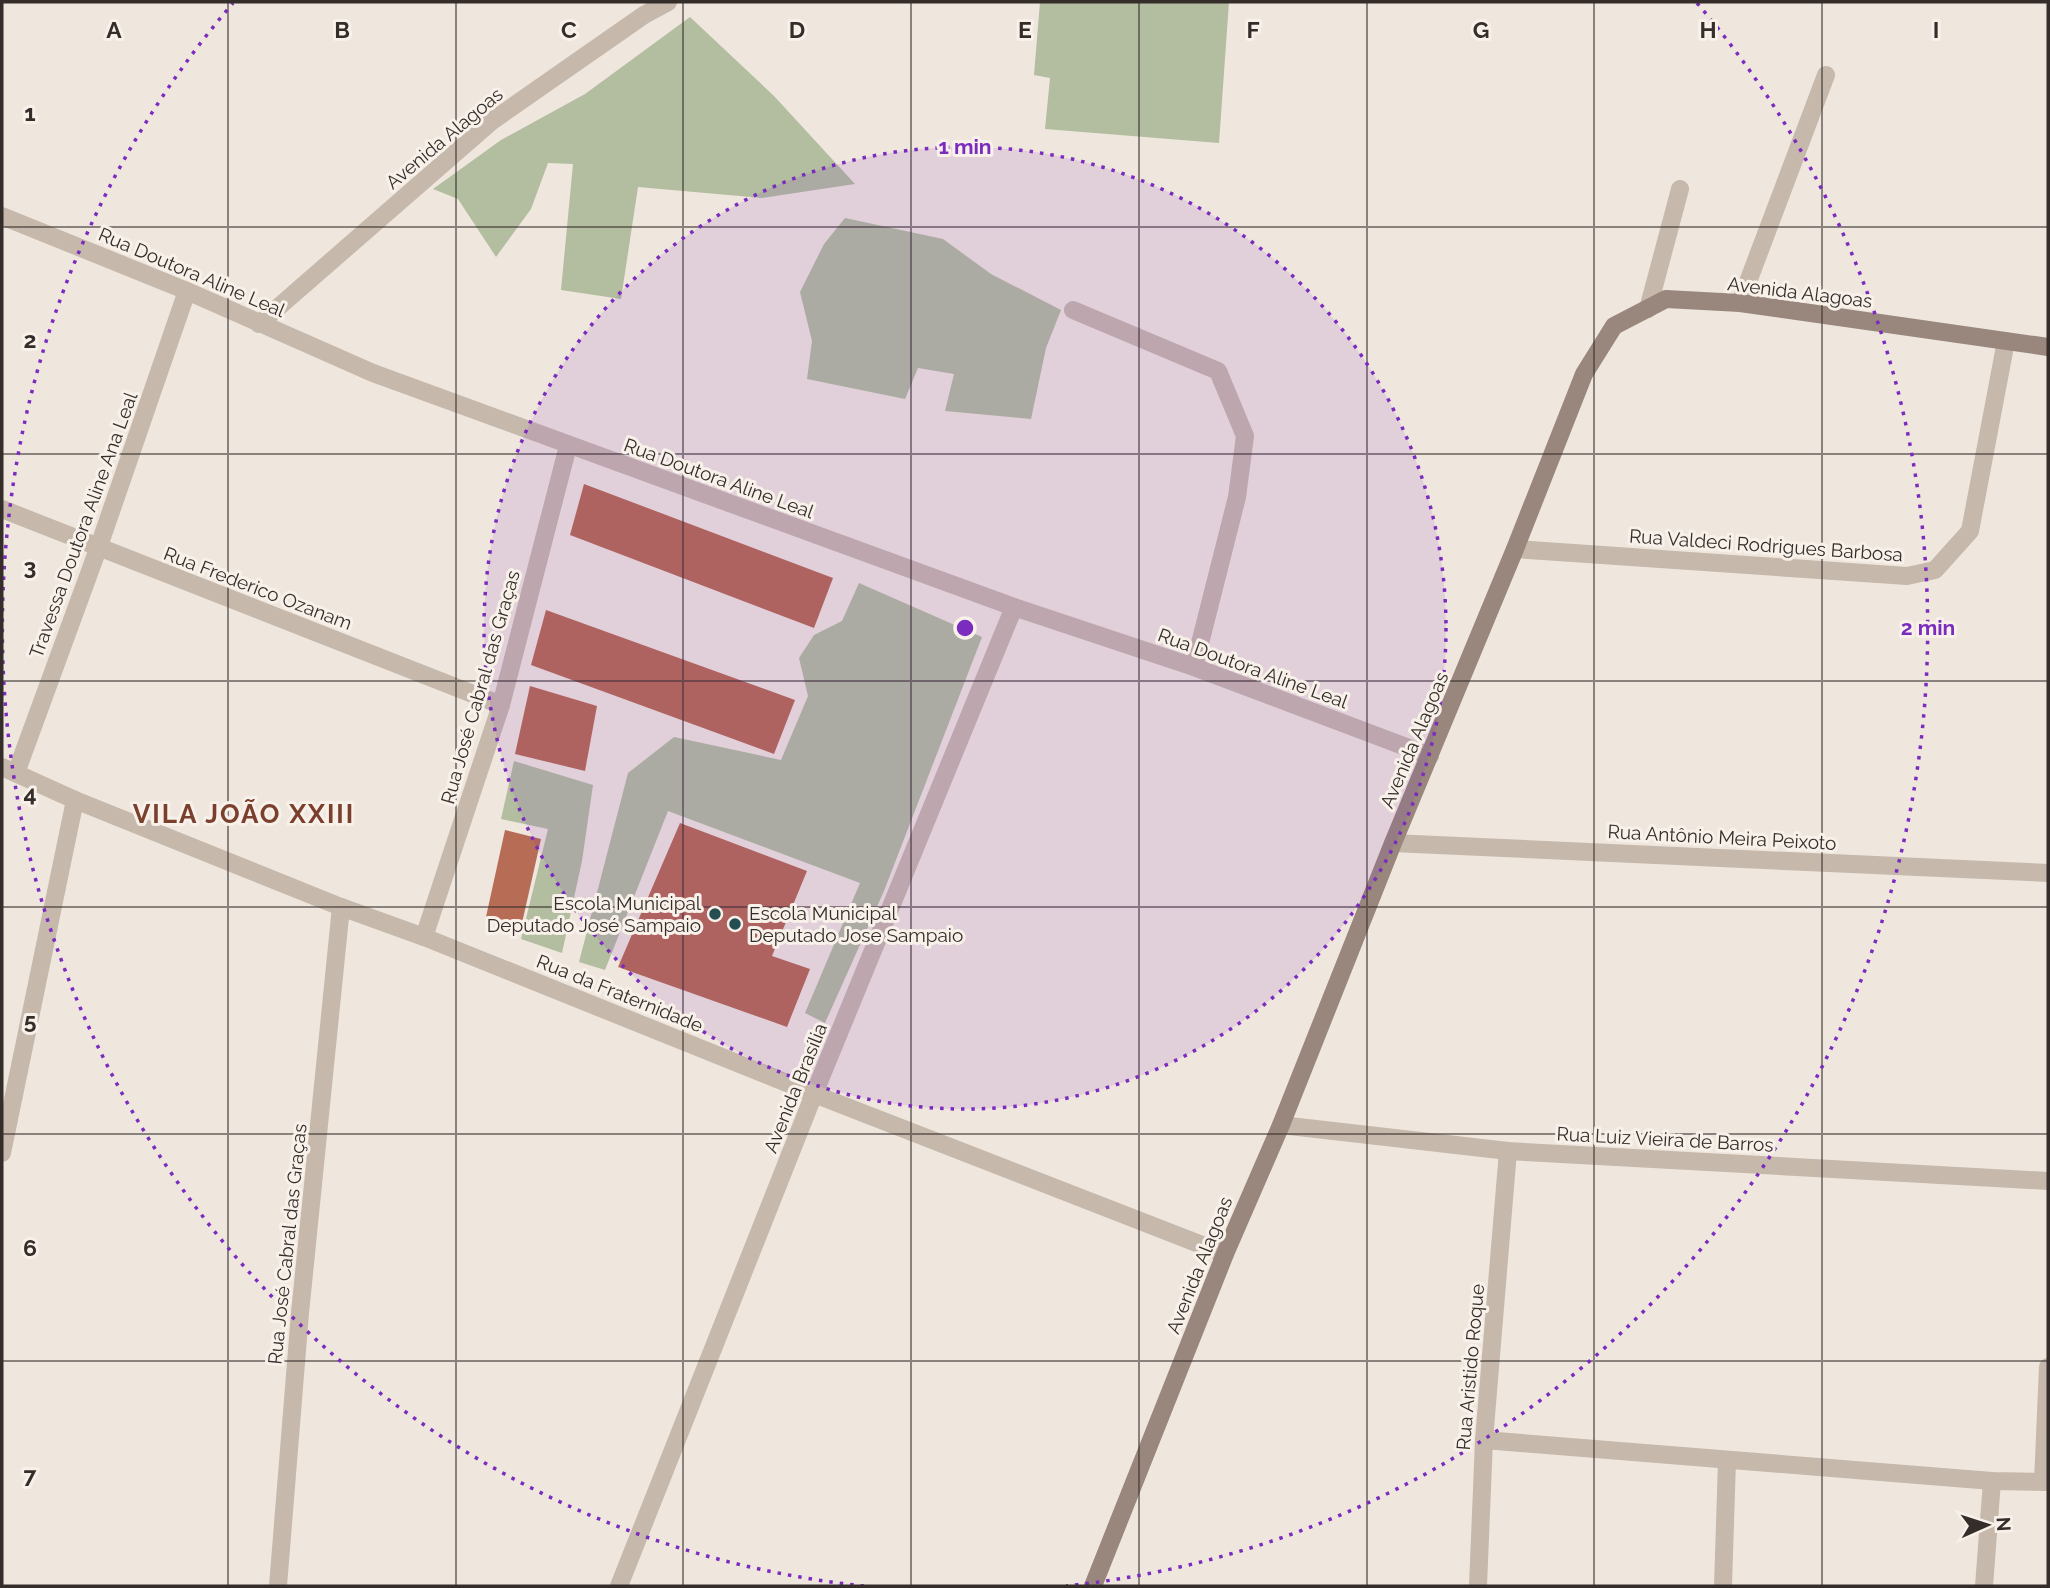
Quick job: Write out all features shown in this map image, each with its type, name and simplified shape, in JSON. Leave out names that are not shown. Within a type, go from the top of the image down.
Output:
[{"type":"street","name":"Avenida Alagoas","points":[[260,324],[492,121],[644,15],[668,2]]},
{"type":"street","points":[[1741,303],[1826,75]]},
{"type":"street","points":[[1648,309],[1680,188]]},
{"type":"street","name":"Rua Doutora Aline Leal","points":[[2,216],[187,291],[373,373],[1014,607],[1194,667],[1430,756]]},
{"type":"street","name":"Travessa Doutora Aline Ana Leal","points":[[9,770],[98,549],[187,291]]},
{"type":"street","name":"Avenida Alagoas","points":[[1093,1586],[1224,1254],[1281,1125],[1393,844],[1516,549],[1584,374],[1614,326],[1666,299],[1741,303],[2048,347]]},
{"type":"street","points":[[1073,310],[1218,371],[1245,436],[1237,497],[1194,667]]},
{"type":"street","name":"Rua Valdeci Rodrigues Barbosa","points":[[1516,549],[1907,576],[1935,570],[1970,531],[2006,341]]},
{"type":"street","name":"Rua José Cabral das Graças","points":[[424,937],[501,705],[568,446]]},
{"type":"street","name":"Rua Frederico Ozanam","points":[[2,509],[98,549],[501,705]]},
{"type":"street","name":"Avenida Brasília","points":[[619,1586],[814,1094],[1014,607]]},
{"type":"street","name":"Rua da Fraternidade","points":[[9,770],[75,800],[341,906],[1224,1254]]},
{"type":"street","points":[[2,1153],[3,1132],[75,800]]},
{"type":"street","name":"Rua Antônio Meira Peixoto","points":[[1393,844],[2048,873]]},
{"type":"street","name":"Rua José Cabral das Graças","points":[[278,1586],[300,1313],[341,906]]},
{"type":"street","name":"Rua Luiz Vieira de Barros","points":[[1281,1125],[1508,1151],[2048,1181]]},
{"type":"street","name":"Rua Aristido Roque","points":[[1478,1586],[1484,1440],[1508,1151]]},
{"type":"street","points":[[1484,1440],[1992,1481],[2045,1482],[2048,1367]]},
{"type":"street","points":[[1723,1586],[1727,1461]]},
{"type":"street","points":[[1984,1586],[1992,1481]]},
{"type":"green space","points":[[1040,2],[1229,2],[1219,143],[1045,129],[1050,78],[1034,75]]},
{"type":"green space","points":[[690,17],[774,96],[855,184],[762,198],[638,187],[621,299],[561,290],[573,164],[548,163],[531,209],[496,257],[458,199],[433,189],[501,140],[585,94]]},
{"type":"green space","points":[[845,218],[943,239],[991,274],[1061,310],[1046,348],[1031,419],[945,411],[954,374],[918,368],[905,399],[807,379],[812,341],[800,292],[824,244]]},
{"type":"green space","points":[[859,583],[982,637],[884,891],[825,1023],[805,1013],[860,883],[668,811],[605,970],[579,962],[628,773],[674,737],[781,760],[808,696],[799,658],[814,635],[842,621]]},
{"type":"green space","points":[[514,761],[593,785],[582,861],[562,953],[521,939],[548,829],[501,819]]},
{"type":"building","points":[[584,484],[833,578],[814,628],[570,535]]},
{"type":"building","points":[[546,610],[795,700],[774,754],[531,665]]},
{"type":"building","points":[[530,686],[597,706],[585,771],[515,754]]},
{"type":"building","name":"Escola Municipal Deputado Jose Sampaio","points":[[680,823],[807,871],[772,956],[810,969],[787,1027],[618,967]]},
{"type":"building","points":[[505,830],[541,839],[522,923],[486,917]]},
{"type":"place","name":"Escola Municipal Deputado José Sampaio","points":[[715,914]]},
{"type":"place","name":"Escola Municipal Deputado Jose Sampaio","points":[[735,924]]},
{"type":"district","name":"VILA JOÃO XXIII","points":[[244,814]]}]
